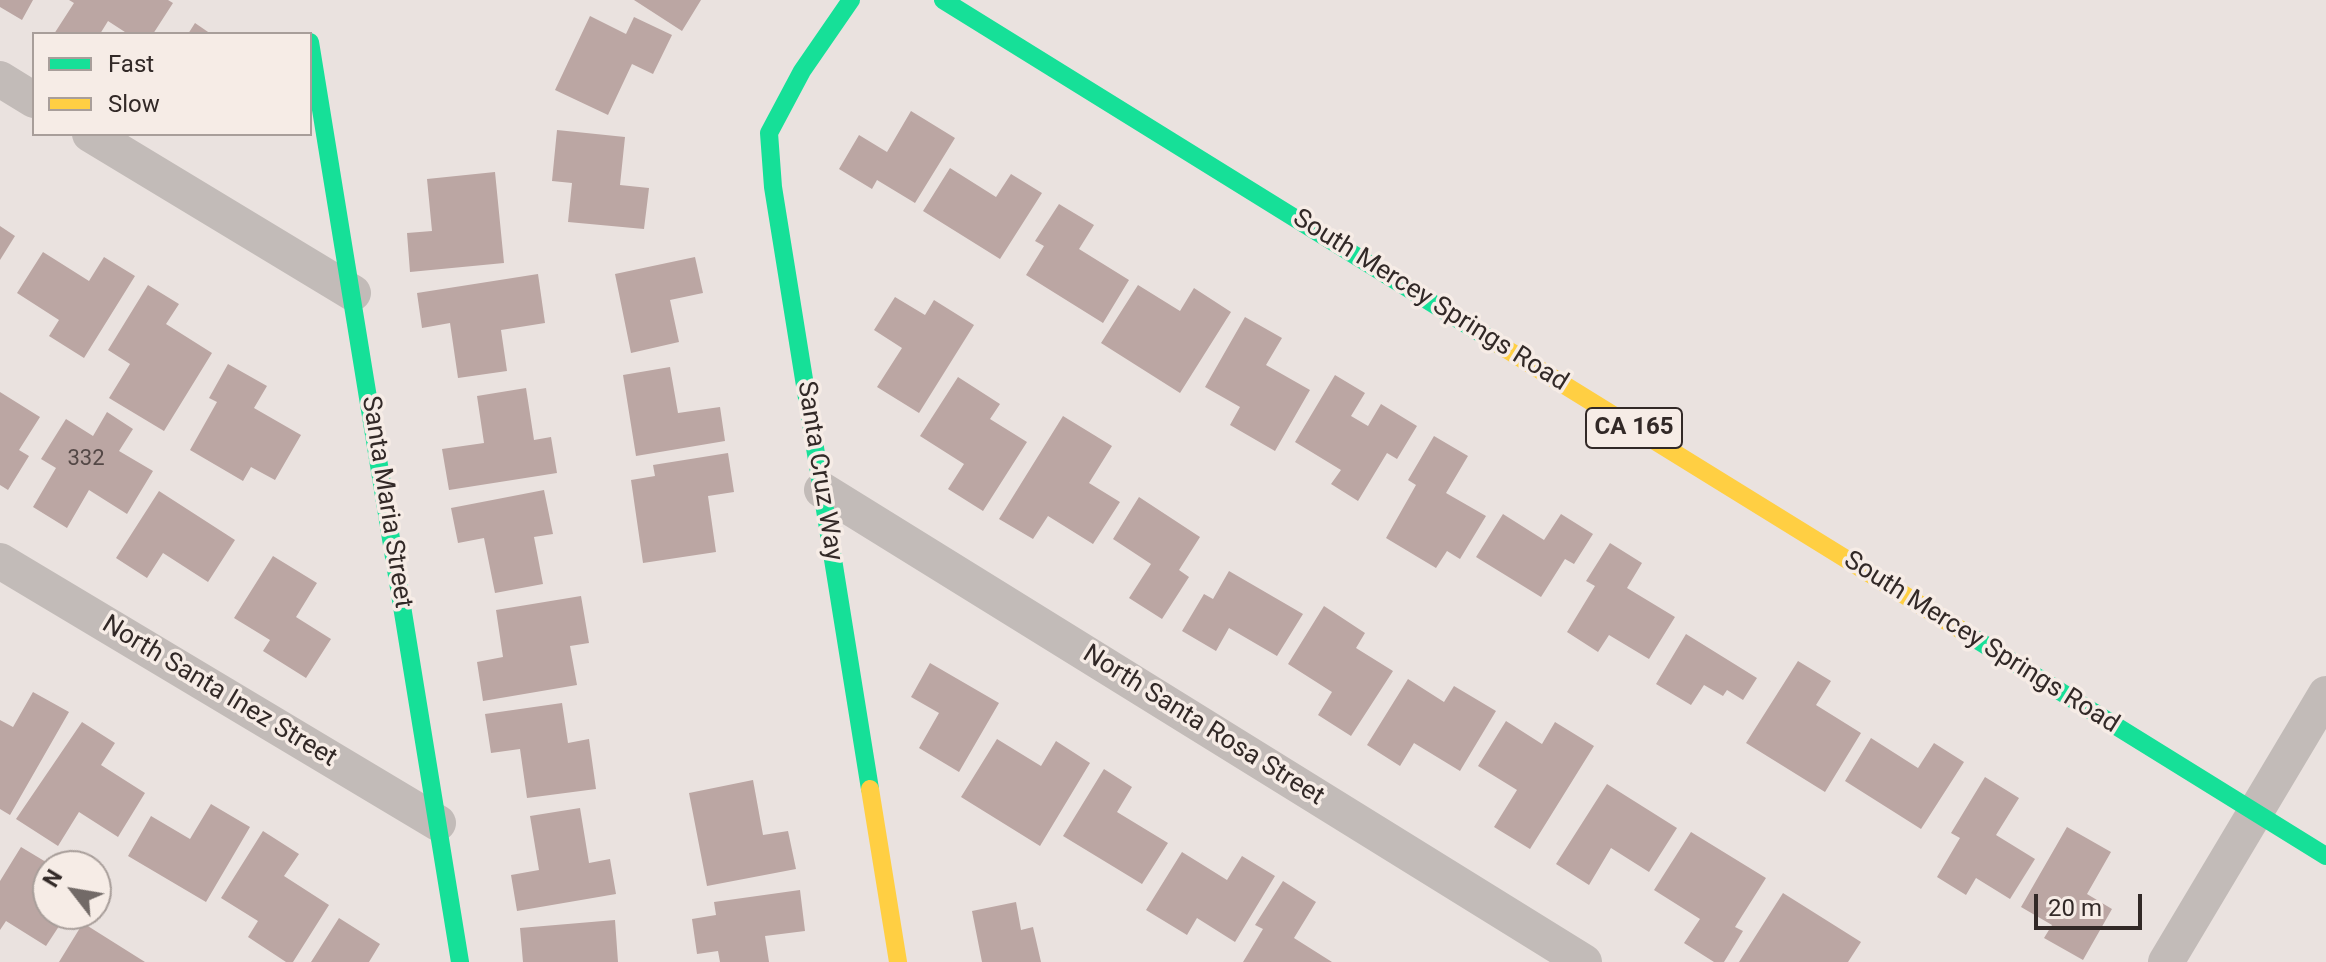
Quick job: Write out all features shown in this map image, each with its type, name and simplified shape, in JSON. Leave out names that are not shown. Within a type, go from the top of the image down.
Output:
[{"type":"street","name":"Santa Cruz Way","points":[[851,0],[802,71],[769,133],[773,187],[898,962]]},
{"type":"street","name":"South Mercey Springs Road","points":[[943,0],[2326,856]]},
{"type":"street","name":"Santa Maria Street","points":[[312,53],[460,962]]},
{"type":"street","points":[[0,79],[32,99]]},
{"type":"street","points":[[93,136],[353,293]]},
{"type":"street","name":"North Santa Rosa Street","points":[[822,490],[1584,962]]},
{"type":"street","name":"North Santa Inez Street","points":[[0,561],[438,823]]},
{"type":"street","points":[[2166,962],[2326,694]]},
{"type":"building","points":[[0,0],[33,0],[22,20],[0,7]]},
{"type":"building","points":[[69,0],[168,0],[173,3],[154,32],[125,32],[108,21],[101,32],[55,32],[74,3]]},
{"type":"building","points":[[634,0],[701,0],[682,31]]},
{"type":"building","points":[[590,16],[626,34],[634,17],[672,35],[653,74],[632,64],[608,115],[555,90]]},
{"type":"building","points":[[195,23],[208,32],[189,32]]},
{"type":"building","points":[[911,111],[955,138],[915,203],[877,180],[872,189],[839,169],[859,135],[887,152]]},
{"type":"building","points":[[557,130],[625,137],[620,185],[649,188],[644,229],[568,222],[572,183],[552,181]]},
{"type":"building","points":[[950,168],[996,197],[1011,174],[1042,193],[1000,259],[923,211]]},
{"type":"building","points":[[495,172],[504,263],[410,272],[407,233],[432,231],[427,179]]},
{"type":"building","points":[[1059,204],[1094,225],[1079,249],[1129,280],[1103,323],[1026,275],[1044,246],[1035,241]]},
{"type":"building","points":[[0,226],[15,236],[0,260]]},
{"type":"building","points":[[43,252],[89,281],[104,257],[135,276],[84,358],[49,336],[59,320],[17,293]]},
{"type":"building","points":[[695,257],[703,293],[670,300],[679,342],[631,353],[615,274]]},
{"type":"building","points":[[538,274],[545,323],[501,330],[507,371],[458,378],[450,323],[422,328],[417,293]]},
{"type":"building","points":[[148,285],[179,304],[166,324],[212,353],[164,431],[109,398],[130,364],[108,350]]},
{"type":"building","points":[[1138,285],[1180,311],[1194,288],[1231,312],[1180,393],[1101,343]]},
{"type":"building","points":[[895,297],[925,315],[934,300],[974,325],[919,413],[877,387],[902,348],[874,330]]},
{"type":"building","points":[[1245,317],[1282,338],[1266,365],[1310,390],[1275,451],[1230,425],[1240,407],[1205,387]]},
{"type":"building","points":[[228,364],[267,386],[254,408],[301,435],[275,480],[251,467],[243,481],[190,450],[217,402],[209,398]]},
{"type":"building","points":[[670,367],[678,413],[720,407],[725,441],[636,456],[623,375]]},
{"type":"building","points":[[1335,375],[1365,393],[1351,416],[1368,426],[1381,404],[1417,426],[1397,459],[1387,453],[1358,501],[1331,484],[1341,470],[1295,442]]},
{"type":"building","points":[[958,377],[1000,404],[990,419],[1027,442],[983,511],[948,489],[964,464],[920,436]]},
{"type":"building","points":[[526,388],[534,440],[551,437],[557,473],[449,490],[442,449],[484,443],[477,396]]},
{"type":"building","points":[[0,392],[40,417],[19,450],[29,456],[8,490],[0,485]]},
{"type":"building","points":[[107,412],[133,429],[119,451],[153,471],[127,514],[89,490],[67,528],[33,507],[56,468],[41,459],[66,419],[93,436]]},
{"type":"building","points":[[1063,416],[1112,446],[1089,483],[1120,502],[1093,544],[1048,516],[1033,539],[999,519]]},
{"type":"building","points":[[1434,436],[1468,456],[1446,493],[1486,516],[1460,559],[1447,551],[1436,568],[1386,538],[1416,485],[1408,480]]},
{"type":"building","points":[[728,453],[734,492],[708,496],[716,552],[643,563],[631,480],[655,476],[653,465]]},
{"type":"building","points":[[544,490],[553,534],[534,537],[543,584],[495,593],[484,538],[458,543],[451,508]]},
{"type":"building","points":[[159,491],[235,540],[208,582],[163,553],[147,578],[116,558]]},
{"type":"building","points":[[1139,497],[1200,537],[1179,570],[1189,577],[1162,619],[1129,598],[1151,564],[1113,539]]},
{"type":"building","points":[[1503,514],[1544,540],[1561,514],[1593,534],[1574,564],[1565,559],[1541,597],[1476,557]]},
{"type":"building","points":[[1610,543],[1642,563],[1627,588],[1675,617],[1649,659],[1609,635],[1598,652],[1567,632],[1595,586],[1586,581]]},
{"type":"building","points":[[273,556],[317,583],[296,617],[331,639],[306,678],[263,651],[270,640],[234,618]]},
{"type":"building","points":[[1229,571],[1303,614],[1277,656],[1229,628],[1216,651],[1182,631],[1204,594],[1213,599]]},
{"type":"building","points":[[581,596],[589,643],[570,646],[577,685],[483,701],[477,662],[503,657],[496,610]]},
{"type":"building","points":[[1324,606],[1365,633],[1356,648],[1393,671],[1351,736],[1318,715],[1332,692],[1288,664]]},
{"type":"building","points":[[1686,634],[1757,678],[1743,700],[1727,690],[1723,696],[1704,685],[1691,705],[1656,684]]},
{"type":"building","points":[[1798,661],[1831,681],[1816,705],[1861,733],[1825,792],[1746,743]]},
{"type":"building","points":[[930,663],[999,703],[959,772],[919,748],[939,713],[911,697]]},
{"type":"building","points":[[1408,679],[1444,702],[1454,686],[1496,711],[1460,771],[1414,743],[1400,766],[1367,745]]},
{"type":"building","points":[[33,692],[69,712],[10,815],[0,809],[0,720],[13,727]]},
{"type":"building","points":[[562,703],[568,743],[589,739],[596,789],[527,798],[520,749],[491,753],[485,714]]},
{"type":"building","points":[[1506,721],[1542,744],[1555,722],[1594,746],[1530,849],[1494,827],[1517,790],[1478,766]]},
{"type":"building","points":[[82,722],[115,743],[101,765],[145,793],[118,837],[79,812],[58,846],[16,819]]},
{"type":"building","points":[[1871,738],[1918,768],[1934,743],[1964,762],[1921,829],[1845,781]]},
{"type":"building","points":[[997,739],[1041,766],[1056,741],[1090,763],[1040,846],[961,797]]},
{"type":"building","points":[[1104,769],[1132,787],[1117,812],[1168,843],[1142,884],[1063,836]]},
{"type":"building","points":[[1985,777],[2019,798],[1996,835],[2035,859],[2010,899],[1976,878],[1966,895],[1937,877],[1960,838],[1951,833]]},
{"type":"building","points":[[753,780],[763,835],[788,831],[796,869],[707,886],[689,793]]},
{"type":"building","points":[[1607,784],[1677,828],[1649,872],[1611,848],[1589,885],[1556,864]]},
{"type":"building","points":[[211,804],[250,827],[206,902],[128,856],[151,816],[190,839]]},
{"type":"building","points":[[580,808],[589,863],[610,859],[616,894],[517,911],[511,875],[539,870],[530,816]]},
{"type":"building","points":[[2067,827],[2111,852],[2087,894],[2112,909],[2083,960],[2044,938],[2052,925],[2021,907]]},
{"type":"building","points":[[263,831],[299,854],[284,876],[329,905],[293,962],[286,962],[248,937],[258,921],[221,898]]},
{"type":"building","points":[[1691,832],[1766,878],[1735,927],[1743,931],[1724,962],[1714,962],[1684,943],[1700,919],[1654,890]]},
{"type":"building","points":[[21,847],[32,854],[32,930],[56,930],[46,946],[6,921],[0,930],[0,881]]},
{"type":"building","points":[[1182,852],[1227,880],[1242,856],[1275,876],[1235,942],[1197,918],[1187,935],[1146,910]]},
{"type":"building","points":[[1283,881],[1316,902],[1294,938],[1332,962],[1243,962],[1263,929],[1255,925]]},
{"type":"building","points":[[800,890],[805,931],[765,936],[769,962],[720,962],[718,951],[697,954],[692,919],[716,915],[714,902]]},
{"type":"building","points":[[1783,893],[1861,942],[1848,962],[1739,962]]},
{"type":"building","points":[[1016,902],[1021,930],[1033,927],[1041,962],[982,962],[972,911]]},
{"type":"building","points":[[339,918],[380,944],[369,962],[311,962]]},
{"type":"building","points":[[615,920],[618,962],[523,962],[520,928]]},
{"type":"building","points":[[79,930],[94,930],[145,962],[59,962]]},
{"type":"traffic: fast","points":[[851,0],[802,71],[769,133],[773,187],[870,789]]},
{"type":"traffic: fast","points":[[943,0],[1498,344]]},
{"type":"traffic: fast","points":[[312,54],[460,962]]},
{"type":"traffic: fast","points":[[1961,630],[2326,856]]},
{"type":"traffic: slow","points":[[1498,344],[1961,630]]},
{"type":"traffic: slow","points":[[870,789],[898,962]]}]
